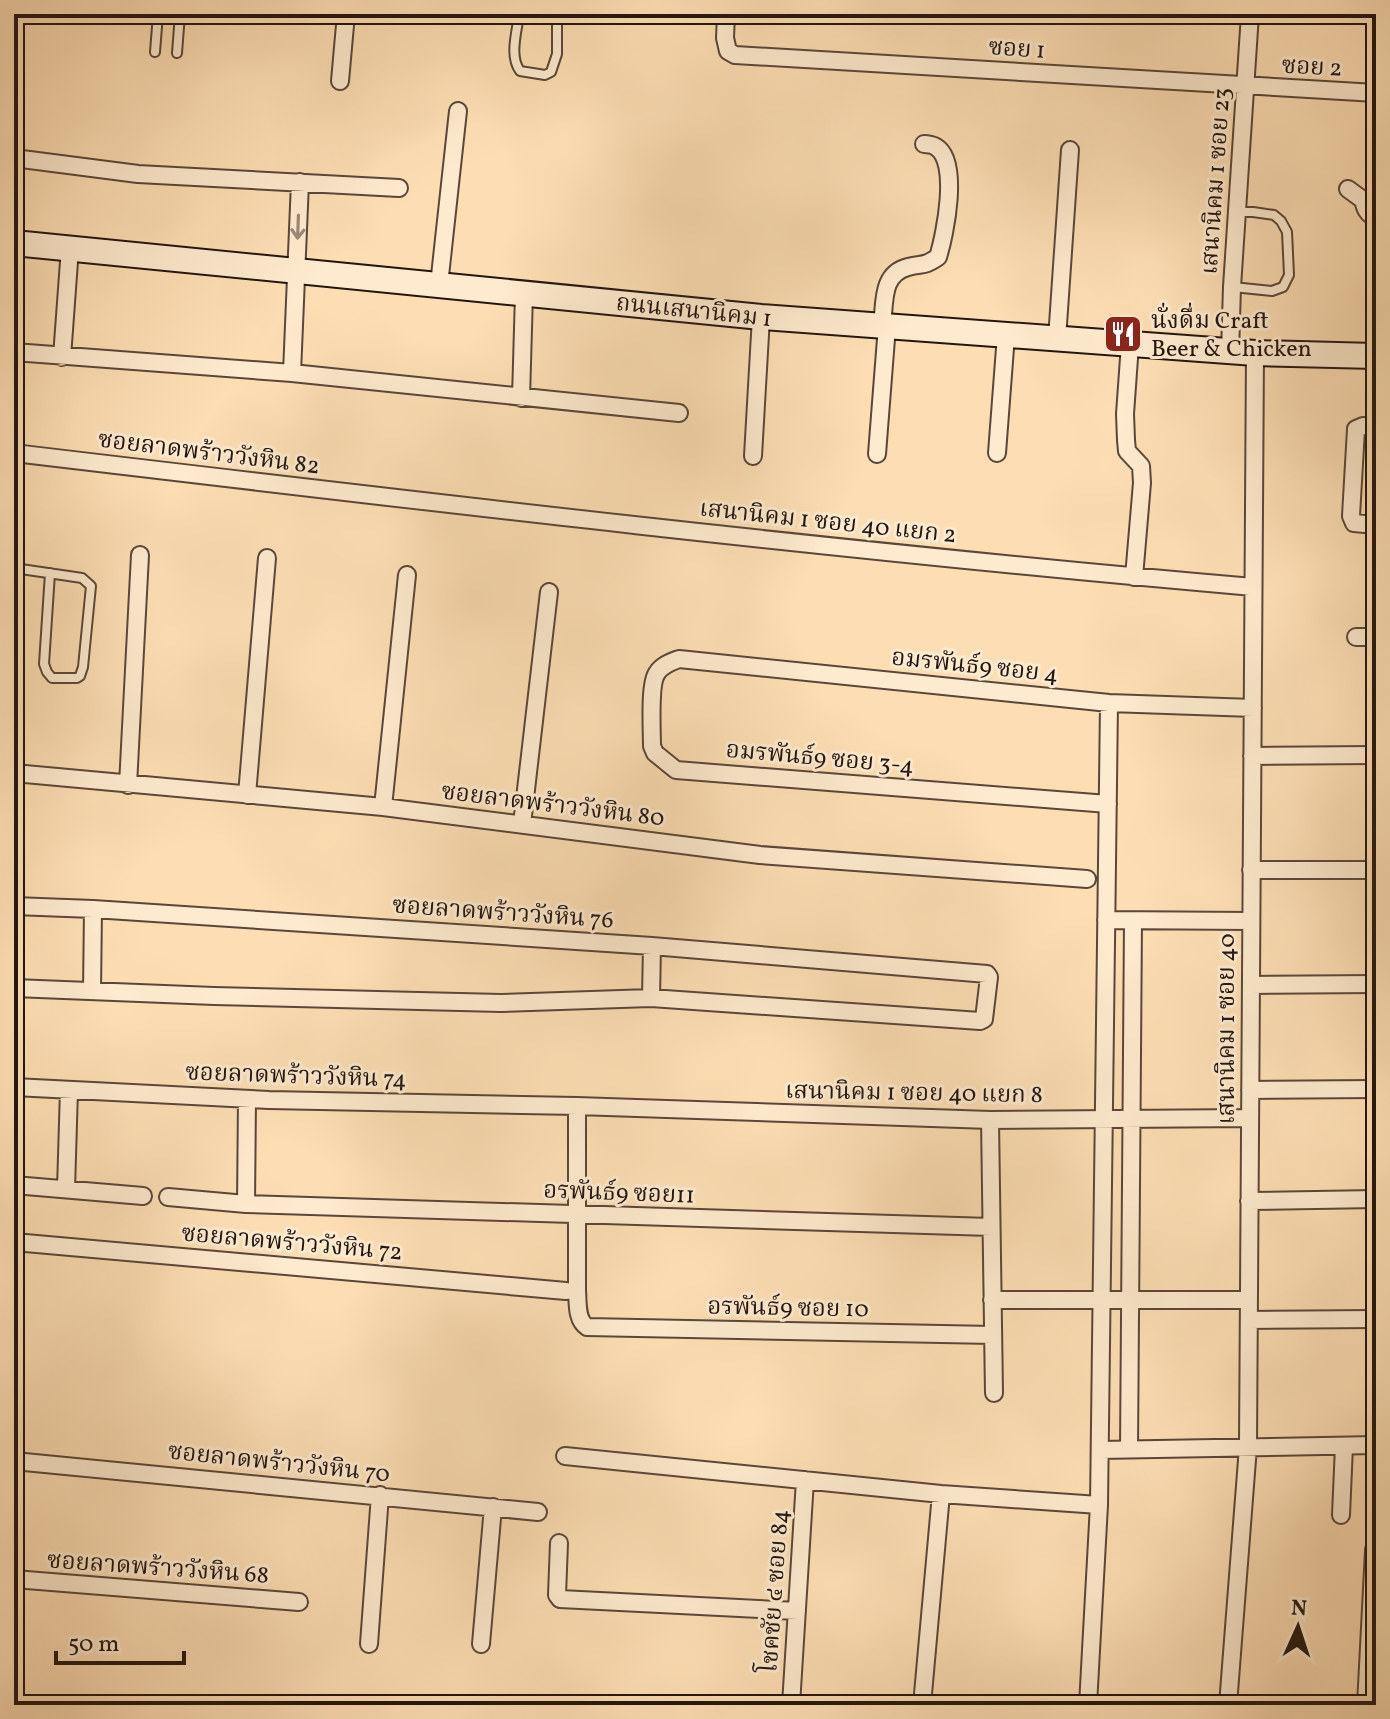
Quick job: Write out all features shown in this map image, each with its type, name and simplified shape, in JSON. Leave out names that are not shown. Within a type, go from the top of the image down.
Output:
[{"type":"street","points":[[340,81],[346,14]]},
{"type":"street","name":"ซอย 1","points":[[726,14],[725,38],[728,51],[735,55],[1245,86]]},
{"type":"street","name":"เสนานิคม 1 ซอย 23","points":[[1230,352],[1250,14]]},
{"type":"street","name":"ซอย 2","points":[[1245,86],[1376,93]]},
{"type":"street","points":[[439,285],[458,111]]},
{"type":"street","points":[[877,454],[888,279],[897,270],[927,265],[938,257],[943,240],[950,175],[944,155],[935,146],[924,144]]},
{"type":"street","points":[[1057,339],[1070,150]]},
{"type":"street","points":[[14,158],[138,174],[399,188]]},
{"type":"street","points":[[292,373],[300,182]]},
{"type":"street","points":[[1348,189],[1363,200],[1366,211],[1376,217]]},
{"type":"street","name":"ถนนเสนานิคม 1","points":[[14,243],[761,317],[1230,352],[1376,356]]},
{"type":"street","points":[[62,357],[70,248]]},
{"type":"street","points":[[521,398],[524,294]]},
{"type":"street","points":[[753,456],[761,317]]},
{"type":"street","points":[[997,453],[1006,335]]},
{"type":"street","points":[[1130,344],[1126,440],[1127,451],[1141,466],[1142,483],[1134,577]]},
{"type":"street","points":[[14,352],[292,373],[679,413]]},
{"type":"street","name":"เสนานิคม 1 ซอย 40","points":[[1228,1705],[1248,1447],[1255,353]]},
{"type":"street","points":[[1376,427],[1356,429],[1351,516],[1354,523],[1376,525]]},
{"type":"street","name":"ซอยลาดพร้าววังหิน 82","points":[[14,453],[398,499]]},
{"type":"street","name":"เสนานิคม 1 ซอย 40 แยก 2","points":[[398,499],[1253,587]]},
{"type":"street","points":[[128,785],[140,555]]},
{"type":"street","points":[[247,795],[267,558]]},
{"type":"street","points":[[383,807],[407,575]]},
{"type":"street","points":[[522,824],[549,592]]},
{"type":"street","points":[[1356,637],[1376,637]]},
{"type":"street","name":"อมรพันธ์9 ซอย 3-4","points":[[693,660],[679,659],[667,663],[657,672],[653,683],[652,746],[655,753],[676,770],[1108,804]]},
{"type":"street","name":"อมรพันธ์9 ซอย 4","points":[[693,660],[1109,703],[1253,708]]},
{"type":"street","points":[[1088,1705],[1099,1505],[1109,703]]},
{"type":"street","points":[[1252,756],[1376,755]]},
{"type":"street","name":"ซอยลาดพร้าววังหิน 80","points":[[14,773],[383,807],[760,855],[1087,879]]},
{"type":"street","points":[[1251,870],[1376,870]]},
{"type":"street","name":"ซอยลาดพร้าววังหิน 76","points":[[14,906],[652,946],[988,975],[982,1021],[651,998]]},
{"type":"street","points":[[92,991],[93,909]]},
{"type":"street","points":[[1106,920],[1251,921]]},
{"type":"street","points":[[1129,1449],[1133,921]]},
{"type":"street","points":[[14,988],[501,1003],[651,998],[652,946]]},
{"type":"street","points":[[1251,985],[1376,984]]},
{"type":"street","name":"ซอยลาดพร้าววังหิน 74","points":[[14,1087],[247,1099],[577,1106]]},
{"type":"street","points":[[1250,1090],[1376,1089]]},
{"type":"street","points":[[66,1189],[69,1090]]},
{"type":"street","points":[[246,1204],[247,1099]]},
{"type":"street","points":[[577,1106],[578,1214]]},
{"type":"street","name":"เสนานิคม 1 ซอย 40 แยก 8","points":[[577,1106],[990,1120],[1250,1118]]},
{"type":"street","points":[[990,1120],[994,1393]]},
{"type":"street","points":[[14,1185],[143,1196]]},
{"type":"street","name":"อรพันธ์9 ซอย11","points":[[168,1197],[246,1204],[991,1227]]},
{"type":"street","points":[[1249,1201],[1376,1199]]},
{"type":"street","name":"อรพันธ์9 ซอย 10","points":[[578,1214],[577,1290],[580,1318],[587,1327],[993,1335]]},
{"type":"street","name":"ซอยลาดพร้าววังหิน 72","points":[[14,1242],[566,1291]]},
{"type":"street","points":[[992,1300],[1249,1300]]},
{"type":"street","points":[[1249,1320],[1376,1319]]},
{"type":"street","points":[[1100,1450],[1376,1445]]},
{"type":"street","points":[[1341,1515],[1344,1446]]},
{"type":"street","points":[[565,1456],[941,1494],[1099,1505]]},
{"type":"street","name":"ซอยลาดพร้าววังหิน 70","points":[[14,1461],[538,1512]]},
{"type":"street","name":"โชคชัย ๔ ซอย 84","points":[[791,1705],[805,1480]]},
{"type":"street","points":[[922,1705],[941,1494]]},
{"type":"street","points":[[369,1644],[380,1495]]},
{"type":"street","points":[[481,1644],[493,1507]]},
{"type":"street","points":[[559,1543],[557,1595],[560,1599],[797,1611]]},
{"type":"street","points":[[1366,1705],[1374,1550]]},
{"type":"street","name":"ซอยลาดพร้าววังหิน 68","points":[[14,1579],[299,1602]]},
{"type":"lane","points":[[155,52],[158,14]]},
{"type":"lane","points":[[177,53],[180,14]]},
{"type":"lane","points":[[519,14],[516,65],[520,71],[545,75],[551,72],[557,54],[557,14]]},
{"type":"lane","points":[[1232,287],[1272,291],[1283,287],[1289,275],[1287,232],[1281,221],[1274,215],[1236,212]]},
{"type":"lane","points":[[14,568],[50,573],[82,578],[91,586],[83,667],[77,678],[52,678],[44,664],[50,573]]},
{"type":"place","name":"นั่งดื่ม Craft Beer & Chicken","points":[[1123,334]]}]
